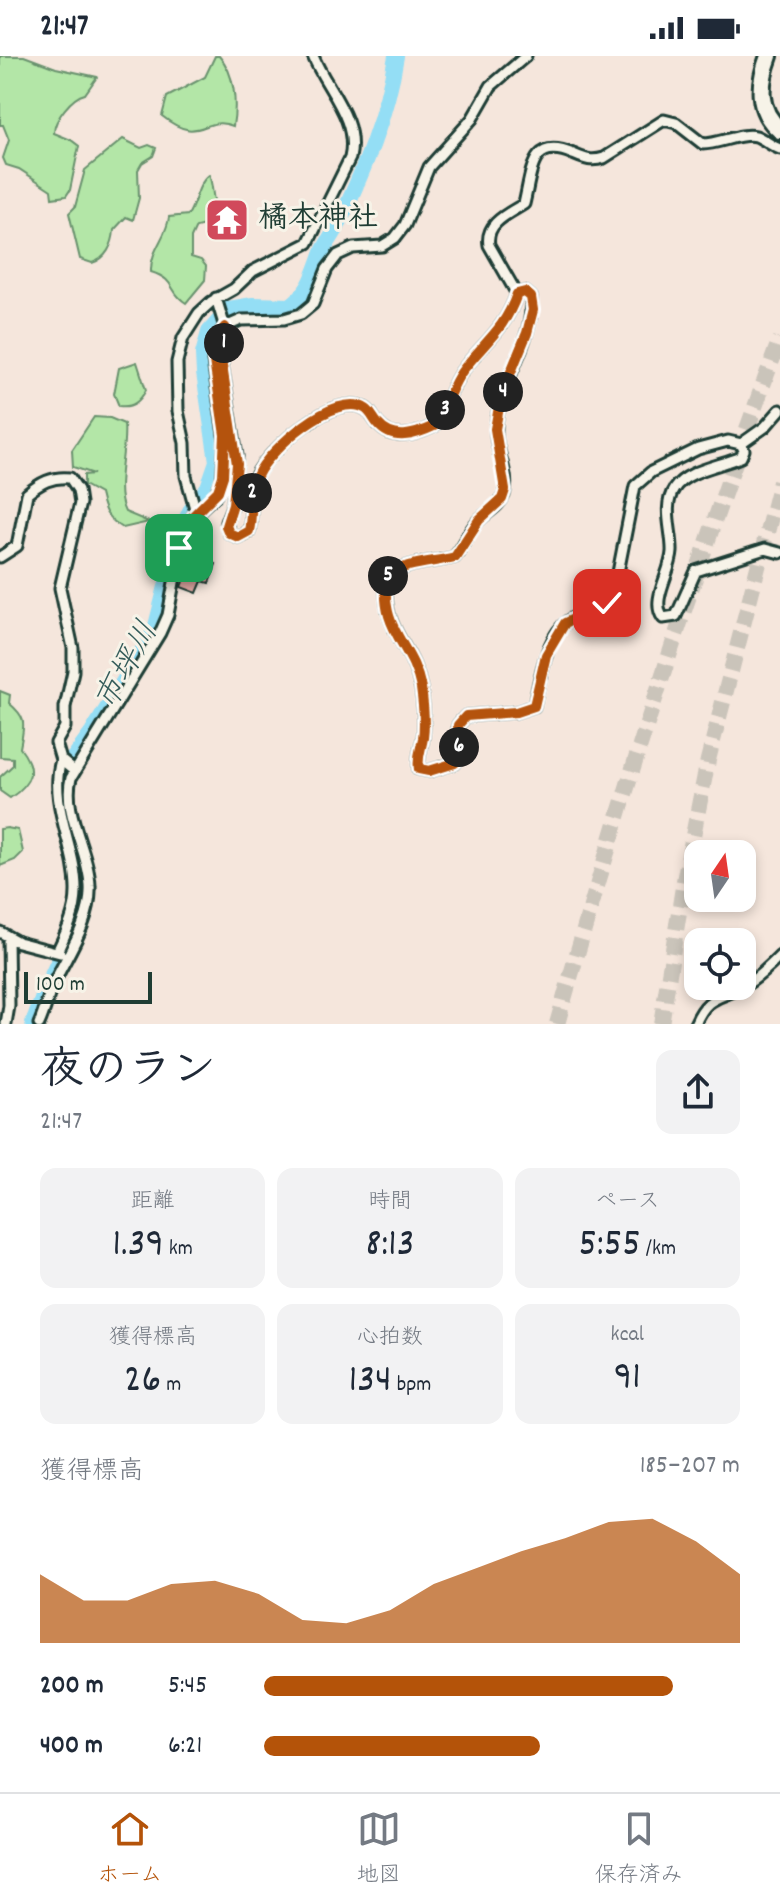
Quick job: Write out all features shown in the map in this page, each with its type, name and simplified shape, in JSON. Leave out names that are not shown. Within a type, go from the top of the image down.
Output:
[{"type":"highway","points":[[769,56],[761,91],[767,115],[780,130]]},
{"type":"street","points":[[196,512],[184,469],[185,443],[178,411],[177,362],[181,343],[199,313],[216,298],[234,289],[253,271],[308,243],[349,162],[352,147],[349,125],[313,56]]},
{"type":"street","points":[[66,809],[74,771],[164,625],[179,548],[196,512],[218,491],[223,476],[225,435],[213,354],[215,341],[225,327],[247,318],[284,319],[301,314],[313,304],[327,269],[338,255],[353,248],[382,246],[395,238],[405,225],[429,167],[472,119],[491,86],[526,56]]},
{"type":"street","points":[[216,298],[225,327],[221,359],[237,464],[233,504],[226,526],[229,533],[238,537],[249,531],[253,486],[263,465],[308,423],[333,408],[350,405],[366,409],[380,427],[398,437],[434,426],[446,409],[461,372],[509,316],[517,294],[489,245],[488,237],[492,226],[524,204],[537,156],[543,149],[551,147],[592,162],[611,154],[664,120],[676,123],[703,144],[749,135],[780,149]]},
{"type":"street","points":[[517,294],[525,292],[531,297],[533,310],[501,396],[495,429],[505,479],[502,499],[479,520],[455,557],[410,564],[387,576],[385,595],[390,623],[414,667],[421,688],[423,736],[417,757],[419,769],[429,771],[455,763],[459,748],[458,725],[466,716],[516,712],[534,706],[546,655],[565,623],[607,603],[614,593],[635,486],[651,472],[698,449],[728,441],[741,444],[765,427],[780,410]]},
{"type":"street","points":[[741,444],[744,450],[741,457],[691,476],[675,487],[669,510],[672,553],[658,604],[660,613],[663,618],[676,616],[696,571],[765,549],[780,553]]},
{"type":"street","points":[[0,557],[17,546],[27,494],[48,480],[70,478],[78,490],[80,503],[60,588],[73,648],[73,671],[66,700],[65,727],[56,743],[61,760],[58,781],[66,809],[81,839],[91,890],[83,922],[62,954],[39,1024]]},
{"type":"street","points":[[61,760],[74,771]]},
{"type":"street","points":[[6,1024],[9,1006],[4,935],[62,954]]},
{"type":"street","points":[[695,1024],[701,1009],[712,998],[745,986],[780,956]]},
{"type":"green space","points":[[0,56],[24,56],[56,68],[97,77],[85,94],[65,109],[55,127],[54,133],[79,146],[66,196],[52,198],[51,190],[19,169],[6,165],[3,158],[9,140],[3,125],[0,125]]},
{"type":"green space","points":[[215,56],[219,56],[224,63],[232,80],[235,99],[233,126],[223,123],[185,129],[162,116],[167,97],[205,77]]},
{"type":"green space","points":[[123,139],[141,148],[149,145],[156,148],[153,156],[138,170],[139,198],[133,220],[126,217],[114,230],[105,255],[92,263],[80,259],[69,213],[75,207],[85,170]]},
{"type":"green space","points":[[209,175],[218,211],[213,223],[196,227],[191,238],[191,257],[201,260],[206,266],[205,280],[186,303],[169,282],[151,272],[151,264],[169,217],[188,215],[202,183]]},
{"type":"green space","points":[[137,362],[146,390],[136,403],[119,406],[114,394],[119,368]]},
{"type":"green space","points":[[94,417],[110,418],[124,424],[120,481],[122,503],[125,512],[149,522],[123,528],[107,514],[100,494],[84,485],[84,475],[94,474],[73,467],[72,450]]},
{"type":"green space","points":[[0,691],[10,695],[9,703],[22,718],[20,748],[30,770],[23,787],[10,798],[0,791],[0,777],[13,765],[13,758],[0,757]]},
{"type":"green space","points":[[0,829],[18,830],[23,852],[15,860],[0,866]]},
{"type":"building","points":[[223,207],[239,211],[236,223],[220,221]]},
{"type":"building","points":[[193,555],[216,564],[209,583],[202,581],[197,593],[181,587]]},
{"type":"waterway","name":"市坪川","points":[[33,1024],[79,916],[84,885],[63,806],[64,778],[69,764],[92,733],[155,630],[179,535],[190,511],[208,487],[217,461],[204,373],[203,354],[209,332],[229,309],[253,305],[290,306],[307,289],[365,165],[387,100],[396,56]]},
{"type":"tunnel","points":[[557,1024],[661,679],[780,339]]},
{"type":"tunnel","points":[[661,1024],[684,881],[708,760],[780,482]]},
{"type":"place","name":"橘本神社","points":[[227,220]]},
{"type":"route","points":[[179,548],[193,516],[221,487],[225,435],[213,354],[215,341],[225,327],[227,334],[221,359],[237,464],[233,504],[226,530],[238,537],[245,536],[249,531],[253,486],[263,465],[308,423],[333,408],[350,405],[366,409],[380,427],[398,437],[434,426],[446,409],[461,372],[509,316],[517,294],[525,292],[531,297],[533,310],[501,396],[495,429],[505,479],[502,499],[479,520],[455,557],[410,564],[387,576],[385,595],[390,623],[414,667],[421,688],[423,736],[417,757],[419,769],[429,771],[455,763],[459,748],[458,725],[466,716],[516,712],[534,706],[546,655],[565,623],[607,603]]}]
